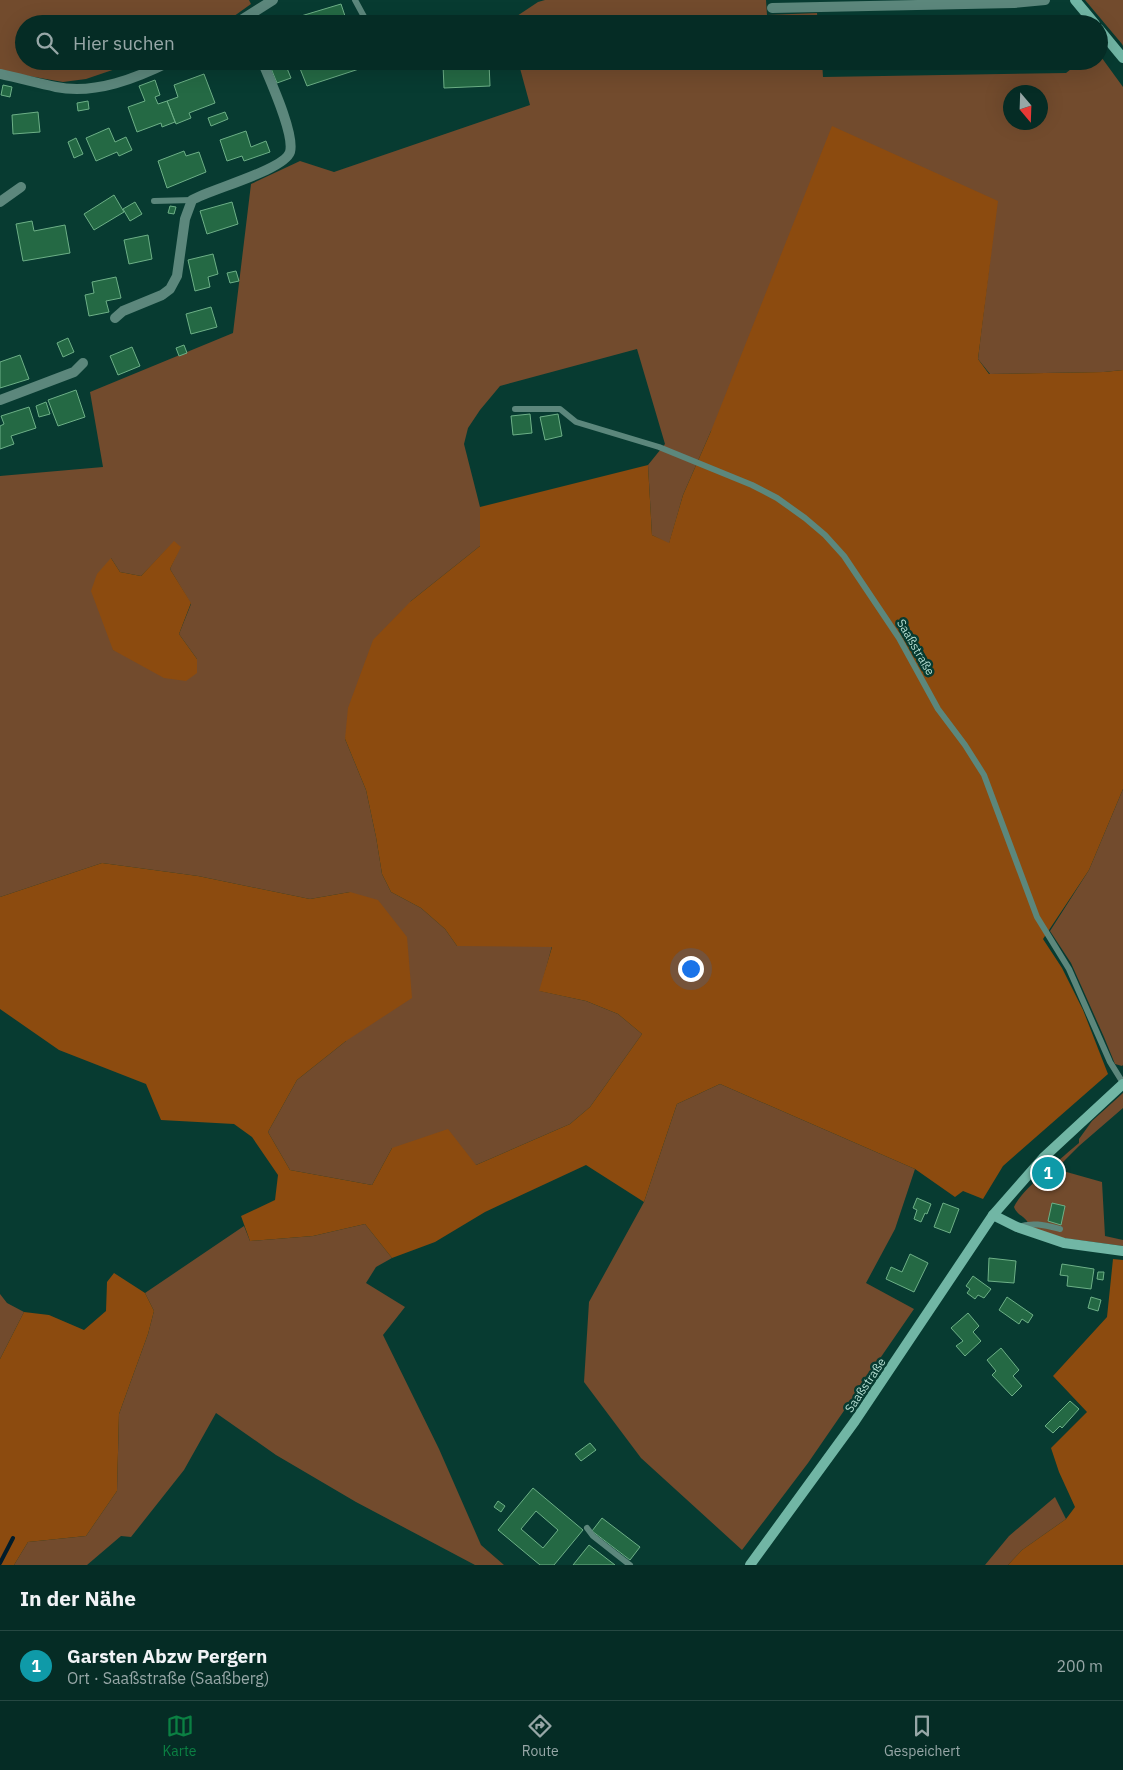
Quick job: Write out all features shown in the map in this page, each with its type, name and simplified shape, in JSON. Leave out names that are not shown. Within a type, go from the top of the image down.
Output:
[{"type":"street","points":[[251,15],[273,0]]},
{"type":"street","points":[[772,8],[1014,3],[1045,0]]},
{"type":"street","points":[[1075,0],[1088,15]]},
{"type":"street","points":[[1108,40],[1123,58]]},
{"type":"street","points":[[0,74],[58,87],[80,88],[101,87],[129,79],[150,70]]},
{"type":"street","points":[[115,318],[123,311],[162,295],[170,289],[177,276],[185,219],[192,200],[204,193],[272,168],[284,160],[290,152],[290,140],[285,121],[265,70]]},
{"type":"street","points":[[0,202],[21,187]]},
{"type":"street","points":[[0,400],[74,372],[83,363]]},
{"type":"street","name":"Saaßstraße","points":[[750,1565],[856,1421],[993,1215],[1043,1158],[1123,1083]]},
{"type":"street","points":[[993,1215],[1017,1227],[1064,1243],[1123,1251]]},
{"type":"lane","points":[[355,0],[363,15]]},
{"type":"lane","points":[[154,201],[192,200]]},
{"type":"lane","name":"Saaßstraße","points":[[515,409],[560,409],[576,422],[659,447],[752,485],[777,498],[805,518],[825,535],[844,556],[899,638],[938,709],[965,745],[984,775],[1037,917],[1069,969],[1110,1062],[1123,1083]]},
{"type":"lane","points":[[1017,1227],[1029,1223],[1060,1229]]},
{"type":"lane","points":[[587,1528],[593,1536],[630,1565]]},
{"type":"shaded area","points":[[0,0],[249,0],[251,4],[236,15],[15,15],[15,70],[112,70],[86,79],[63,82],[0,71]]},
{"type":"shaded area","points":[[545,0],[766,0],[767,15],[518,15],[538,2]]},
{"type":"shaded area","points":[[1085,0],[1123,0],[1123,46],[1108,27],[1108,15],[1098,15]]},
{"type":"shaded area","points":[[817,13],[817,15],[767,15]]},
{"type":"shaded area","points":[[1108,66],[1123,87],[1123,370],[990,374],[978,359],[997,201],[711,431],[683,495],[669,544],[652,535],[648,465],[665,444],[637,349],[500,386],[468,428],[464,444],[480,507],[480,546],[411,601],[345,739],[366,790],[382,874],[391,892],[421,908],[445,929],[457,946],[552,946],[540,991],[586,1001],[618,1014],[642,1034],[590,1107],[570,1124],[476,1165],[392,1148],[372,1185],[290,1170],[268,1132],[297,1080],[346,1041],[350,892],[310,899],[198,876],[102,863],[0,897],[0,476],[103,467],[90,392],[233,333],[251,184],[300,161],[334,172],[530,105],[520,70],[823,70],[823,77],[1066,73],[1070,70],[1108,70]],"holes":[[[174,542],[180,547],[170,569],[191,604],[179,634],[197,659],[113,650],[111,558],[120,572],[141,576]]]},
{"type":"shaded area","points":[[832,126],[998,201],[978,359],[989,374],[1123,370],[1123,789],[1089,870],[1043,939],[1062,968],[1083,1010],[1108,1074],[1003,1166],[983,1199],[963,1191],[955,1197],[915,1169],[720,1084],[677,1104],[644,1202],[586,1165],[485,1212],[435,1242],[392,1258],[365,1224],[313,1236],[250,1241],[241,1216],[275,1200],[278,1175],[252,1137],[234,1124],[161,1120],[146,1084],[59,1050],[0,1009],[0,897],[102,863],[198,876],[310,899],[350,892],[378,900],[407,937],[412,998],[346,1041],[297,1080],[268,1132],[290,1170],[372,1185],[392,1148],[448,1129],[476,1165],[570,1124],[590,1107],[642,1034],[618,1014],[586,1001],[539,991],[552,947],[457,946],[445,929],[421,908],[391,892],[382,874],[366,790],[345,739],[348,708],[373,640],[411,601],[480,546],[480,507],[648,465],[652,535],[669,543],[683,495],[711,431]]},
{"type":"shaded area","points":[[174,541],[181,547],[170,569],[191,603],[179,634],[197,659],[197,673],[186,681],[164,678],[113,650],[91,591],[97,574],[111,558],[120,572],[141,576]]},
{"type":"shaded area","points":[[1123,789],[1122,1066],[1115,1064],[1071,963],[1050,931],[1089,870]]},
{"type":"shaded area","points":[[720,1084],[915,1169],[895,1229],[866,1283],[914,1309],[808,1463],[742,1550],[641,1458],[584,1382],[589,1302],[644,1202],[677,1104]]},
{"type":"shaded area","points":[[1123,1093],[1123,1108],[1079,1146],[1056,1169],[1102,1182],[1105,1236],[1123,1240],[1123,1246],[1063,1238],[1030,1227],[1014,1207],[1018,1200],[1043,1174],[1079,1143],[1079,1139],[1092,1121]]},
{"type":"shaded area","points":[[365,1224],[392,1258],[376,1267],[366,1283],[405,1307],[383,1335],[439,1449],[481,1545],[504,1565],[475,1565],[356,1502],[276,1455],[216,1413],[184,1470],[131,1537],[121,1536],[87,1565],[14,1565],[28,1542],[86,1536],[117,1491],[119,1414],[148,1334],[154,1311],[145,1293],[244,1226],[250,1241],[313,1236]]},
{"type":"shaded area","points":[[1113,1259],[1123,1260],[1123,1565],[1008,1565],[1022,1550],[1066,1519],[1075,1507],[1059,1472],[1051,1448],[1087,1412],[1053,1376],[1107,1317]]},
{"type":"shaded area","points":[[114,1273],[145,1293],[154,1311],[148,1334],[119,1414],[117,1491],[86,1536],[28,1542],[14,1565],[0,1565],[0,1359],[24,1312],[49,1315],[84,1330],[106,1311],[107,1282]]},
{"type":"shaded area","points":[[0,1294],[7,1303],[24,1312],[0,1359]]},
{"type":"shaded area","points":[[1055,1497],[1066,1519],[1022,1550],[1008,1565],[985,1565],[1009,1536]]},
{"type":"building","points":[[341,4],[345,15],[304,15]]},
{"type":"building","points":[[272,70],[288,70],[291,78],[277,83]]},
{"type":"building","points":[[301,70],[356,70],[307,86]]},
{"type":"building","points":[[443,70],[489,70],[490,86],[444,88]]},
{"type":"building","points":[[204,74],[215,103],[189,113],[191,118],[176,124],[167,101],[178,97],[174,85]]},
{"type":"building","points":[[155,80],[160,95],[155,97],[158,104],[167,101],[175,122],[162,127],[161,123],[137,132],[128,107],[145,101],[139,86]]},
{"type":"building","points":[[3,85],[12,87],[10,97],[1,95]]},
{"type":"building","points":[[88,101],[89,109],[78,111],[77,103]]},
{"type":"building","points":[[38,112],[40,132],[13,134],[12,115]]},
{"type":"building","points":[[225,112],[228,119],[211,126],[208,118]]},
{"type":"building","points":[[109,128],[115,142],[126,137],[132,150],[119,156],[117,152],[96,161],[86,138]]},
{"type":"building","points":[[246,131],[251,147],[266,141],[270,152],[244,161],[242,156],[227,161],[220,140]]},
{"type":"building","points":[[76,138],[83,154],[74,158],[68,142]]},
{"type":"building","points":[[184,151],[186,156],[199,152],[206,172],[167,188],[158,161]]},
{"type":"building","points":[[114,195],[124,212],[94,230],[84,214]]},
{"type":"building","points":[[135,202],[142,214],[130,221],[123,209]]},
{"type":"building","points":[[232,202],[238,224],[207,234],[200,211]]},
{"type":"building","points":[[170,206],[176,207],[174,214],[168,213]]},
{"type":"building","points":[[32,221],[34,231],[65,225],[70,253],[23,261],[16,224]]},
{"type":"building","points":[[148,235],[152,259],[129,264],[124,240]]},
{"type":"building","points":[[213,254],[218,274],[208,277],[210,287],[195,291],[188,260]]},
{"type":"building","points":[[236,271],[239,281],[230,283],[227,273]]},
{"type":"building","points":[[116,277],[121,298],[106,301],[109,312],[89,316],[85,295],[94,293],[92,282]]},
{"type":"building","points":[[211,307],[217,327],[191,334],[186,314]]},
{"type":"building","points":[[68,338],[74,352],[63,357],[57,343]]},
{"type":"building","points":[[184,345],[187,353],[179,356],[176,348]]},
{"type":"building","points":[[132,347],[140,366],[118,375],[110,356]]},
{"type":"building","points":[[20,355],[29,379],[0,388],[0,362]]},
{"type":"building","points":[[76,390],[85,417],[58,426],[48,400]]},
{"type":"building","points":[[46,402],[50,414],[39,417],[36,406]]},
{"type":"building","points":[[29,407],[36,428],[11,436],[14,444],[0,449],[0,426],[4,424],[1,416]]},
{"type":"building","points":[[530,414],[532,433],[513,435],[511,416]]},
{"type":"building","points":[[558,414],[562,436],[545,440],[540,417]]},
{"type":"building","points":[[917,1198],[931,1204],[921,1222],[914,1219],[917,1210],[913,1208]]},
{"type":"building","points":[[943,1203],[959,1209],[950,1233],[934,1227]]},
{"type":"building","points":[[1052,1203],[1065,1206],[1061,1225],[1048,1221]]},
{"type":"building","points":[[910,1254],[928,1263],[914,1292],[886,1279],[891,1267],[902,1272]]},
{"type":"building","points":[[989,1258],[1016,1261],[1014,1283],[988,1281]]},
{"type":"building","points":[[1062,1264],[1094,1269],[1091,1289],[1067,1286],[1068,1276],[1060,1275]]},
{"type":"building","points":[[1098,1272],[1104,1272],[1103,1280],[1097,1279]]},
{"type":"building","points":[[973,1276],[991,1289],[984,1298],[978,1295],[975,1299],[967,1293],[970,1289],[966,1286]]},
{"type":"building","points":[[1007,1297],[1033,1315],[1028,1323],[1022,1319],[1019,1324],[999,1310]]},
{"type":"building","points":[[1091,1297],[1101,1300],[1098,1311],[1088,1308]]},
{"type":"building","points":[[968,1313],[979,1326],[973,1332],[981,1341],[965,1356],[956,1346],[963,1341],[951,1328]]},
{"type":"building","points":[[1001,1348],[1019,1370],[1013,1376],[1022,1386],[1012,1396],[992,1375],[996,1371],[987,1360]]},
{"type":"building","points":[[1070,1401],[1079,1409],[1062,1428],[1060,1426],[1053,1433],[1045,1426]]},
{"type":"building","points":[[590,1443],[596,1450],[581,1461],[575,1454]]},
{"type":"building","points":[[533,1488],[583,1530],[554,1565],[540,1565],[498,1530]],"holes":[[[536,1511],[558,1530],[543,1548],[521,1529]]]},
{"type":"building","points":[[498,1501],[505,1506],[501,1512],[494,1507]]},
{"type":"building","points":[[602,1518],[640,1547],[630,1560],[592,1531]]},
{"type":"building","points":[[589,1545],[615,1565],[573,1565]]},
{"type":"waterway","points":[[0,1563],[13,1538]]},
{"type":"place","name":"Garsten Abzw Pergern","points":[[1048,1173]]}]
